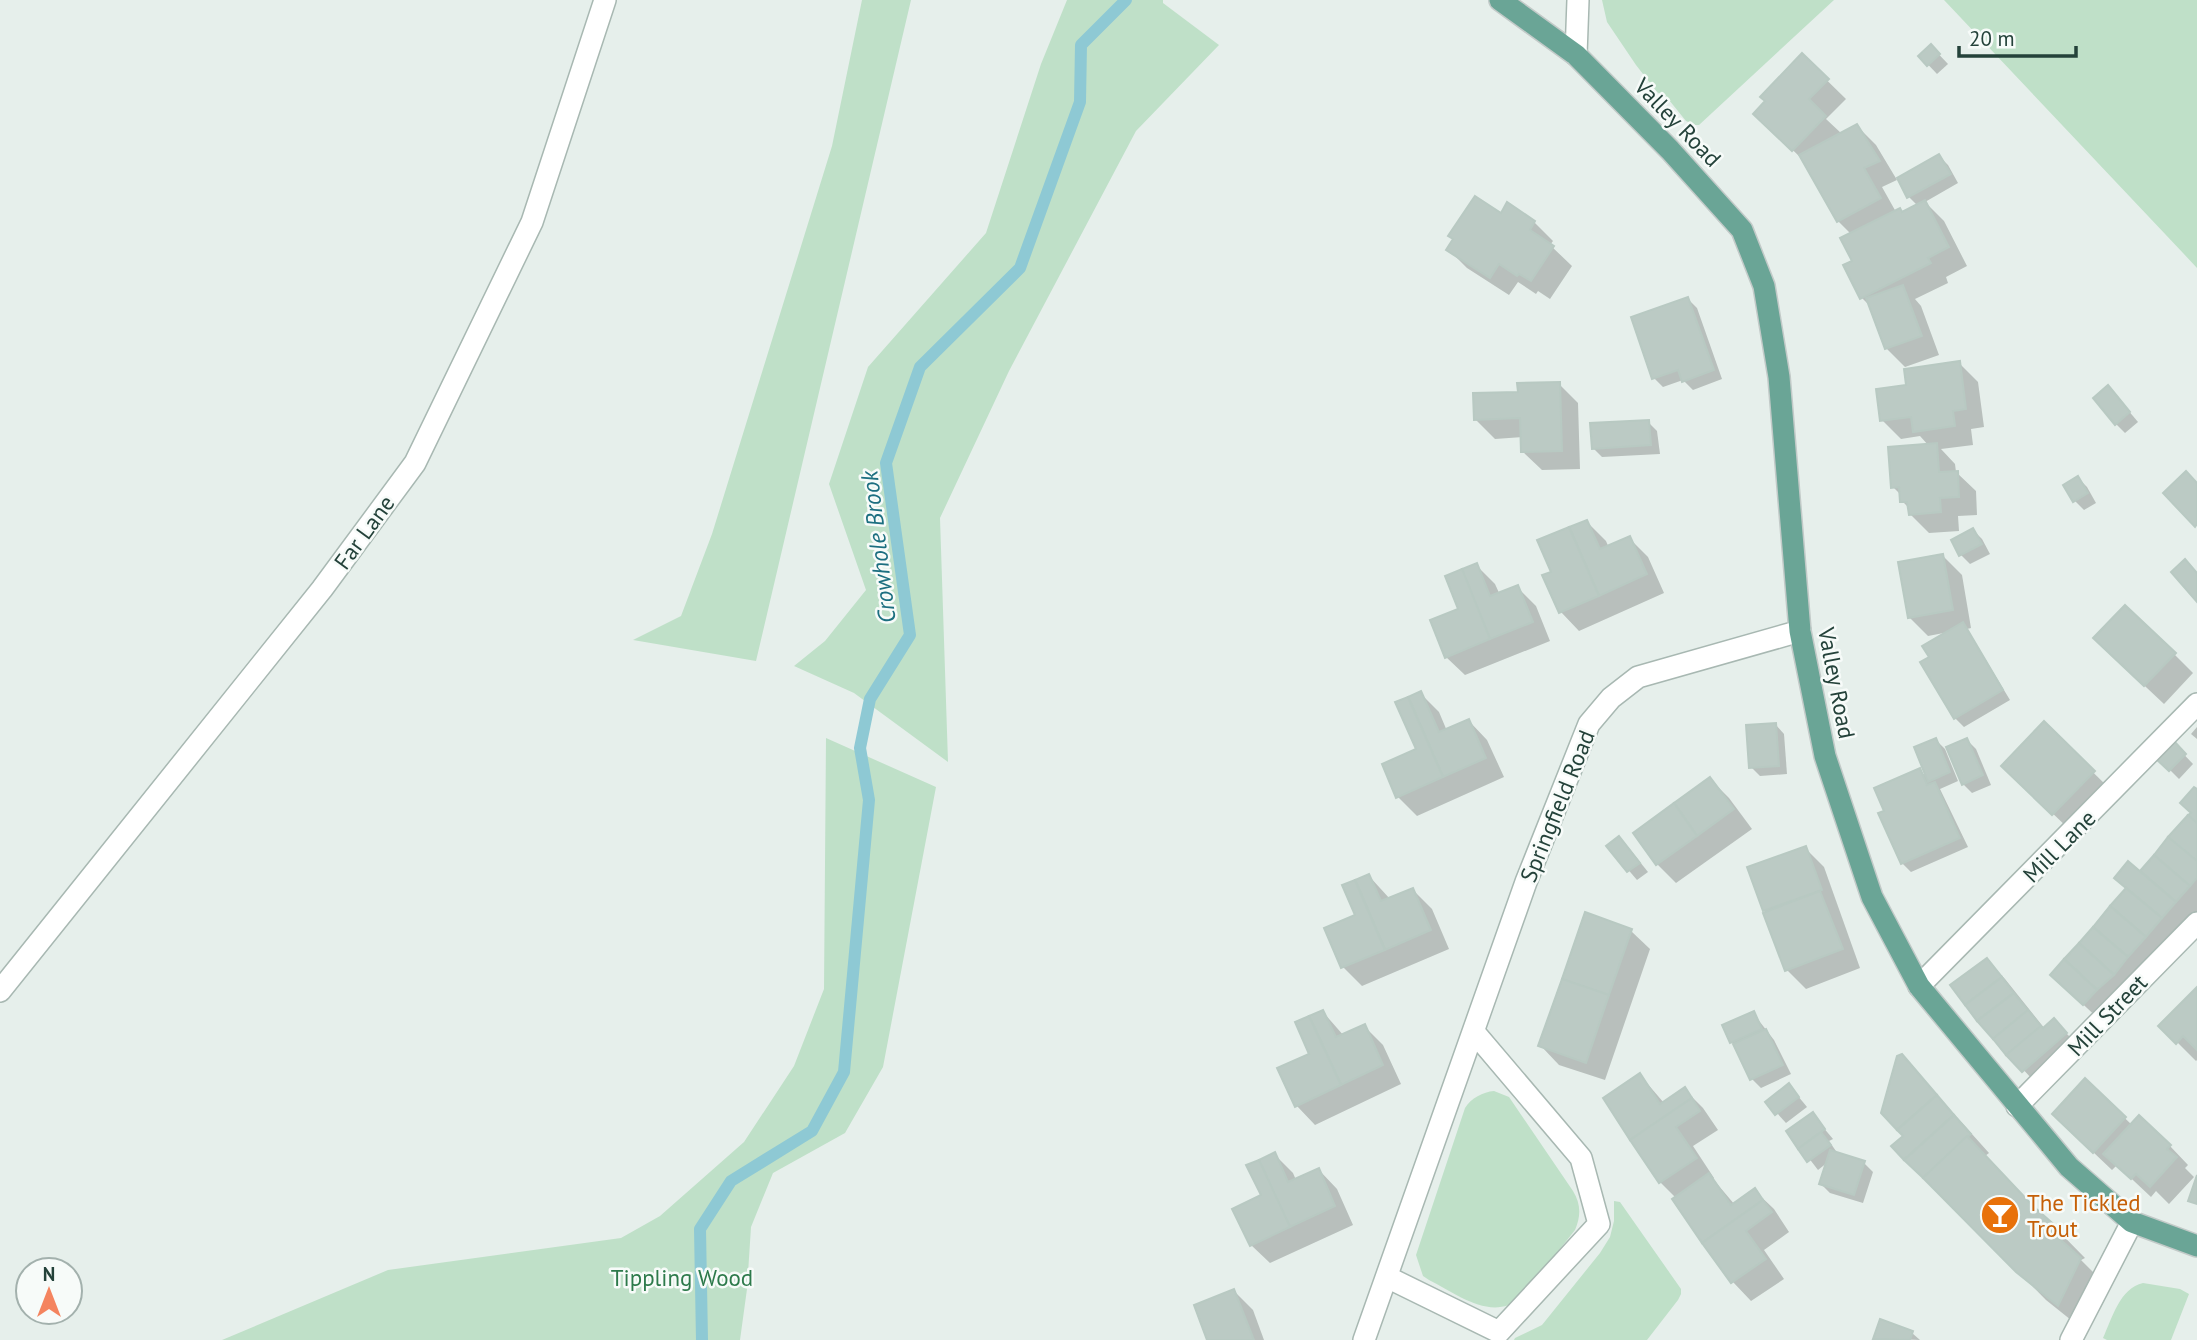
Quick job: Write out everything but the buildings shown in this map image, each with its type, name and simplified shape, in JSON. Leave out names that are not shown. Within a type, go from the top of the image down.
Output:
[{"type":"main road","name":"Valley Road","points":[[1500,0],[1576,55],[1670,150],[1742,230],[1764,286],[1779,377],[1800,631],[1829,769],[1872,897],[1919,986],[2069,1167],[2132,1222],[2197,1246]]},
{"type":"street","name":"Far Lane","points":[[0,991],[322,589],[415,463],[532,222],[605,0]]},
{"type":"street","points":[[1576,55],[1578,0]]},
{"type":"street","name":"Springfield Road","points":[[1364,1340],[1526,882],[1589,724],[1611,698],[1638,677],[1800,631]]},
{"type":"street","name":"Mill Lane","points":[[1919,986],[2197,704]]},
{"type":"street","name":"Mill Street","points":[[2017,1106],[2197,923]]},
{"type":"street","points":[[1387,1277],[1499,1332],[1599,1224],[1581,1158],[1474,1032]]},
{"type":"street","points":[[2071,1340],[2132,1222]]},
{"type":"green space","points":[[862,0],[911,0],[756,661],[633,640],[681,616],[712,534],[832,146]]},
{"type":"green space","points":[[1067,0],[1163,0],[1163,3],[1219,45],[1136,131],[1009,371],[940,518],[948,762],[854,693],[794,666],[825,641],[866,590],[829,484],[868,367],[986,233],[1041,64]]},
{"type":"green space","points":[[1602,0],[1834,0],[1699,125],[1695,125],[1686,121],[1669,100],[1657,92],[1636,65],[1607,22]]},
{"type":"green space","points":[[1944,0],[2197,0],[2197,268],[2183,253]]},
{"type":"green space","name":"Tippling Wood","points":[[826,738],[936,787],[883,1067],[845,1133],[773,1173],[751,1227],[740,1340],[222,1340],[388,1270],[621,1238],[660,1216],[744,1142],[794,1066],[824,989]]},
{"type":"green space","points":[[1494,1091],[1509,1097],[1573,1191],[1579,1210],[1575,1230],[1521,1298],[1510,1305],[1486,1307],[1423,1276],[1416,1255],[1465,1108],[1478,1096]]},
{"type":"green space","points":[[1614,1201],[1620,1202],[1681,1289],[1678,1300],[1647,1340],[1514,1340],[1542,1325],[1600,1253],[1610,1237],[1614,1221]]},
{"type":"green space","points":[[2143,1283],[2180,1289],[2189,1294],[2171,1340],[2103,1338],[2123,1297],[2135,1286]]},
{"type":"waterway","name":"Crowhole Brook","points":[[702,1340],[700,1229],[731,1181],[812,1131],[844,1072],[869,800],[860,748],[870,699],[910,635],[886,463],[920,367],[1020,268],[1080,102],[1081,45],[1126,0]]},
{"type":"place","name":"The Tickled Trout","points":[[2000,1215]]}]
